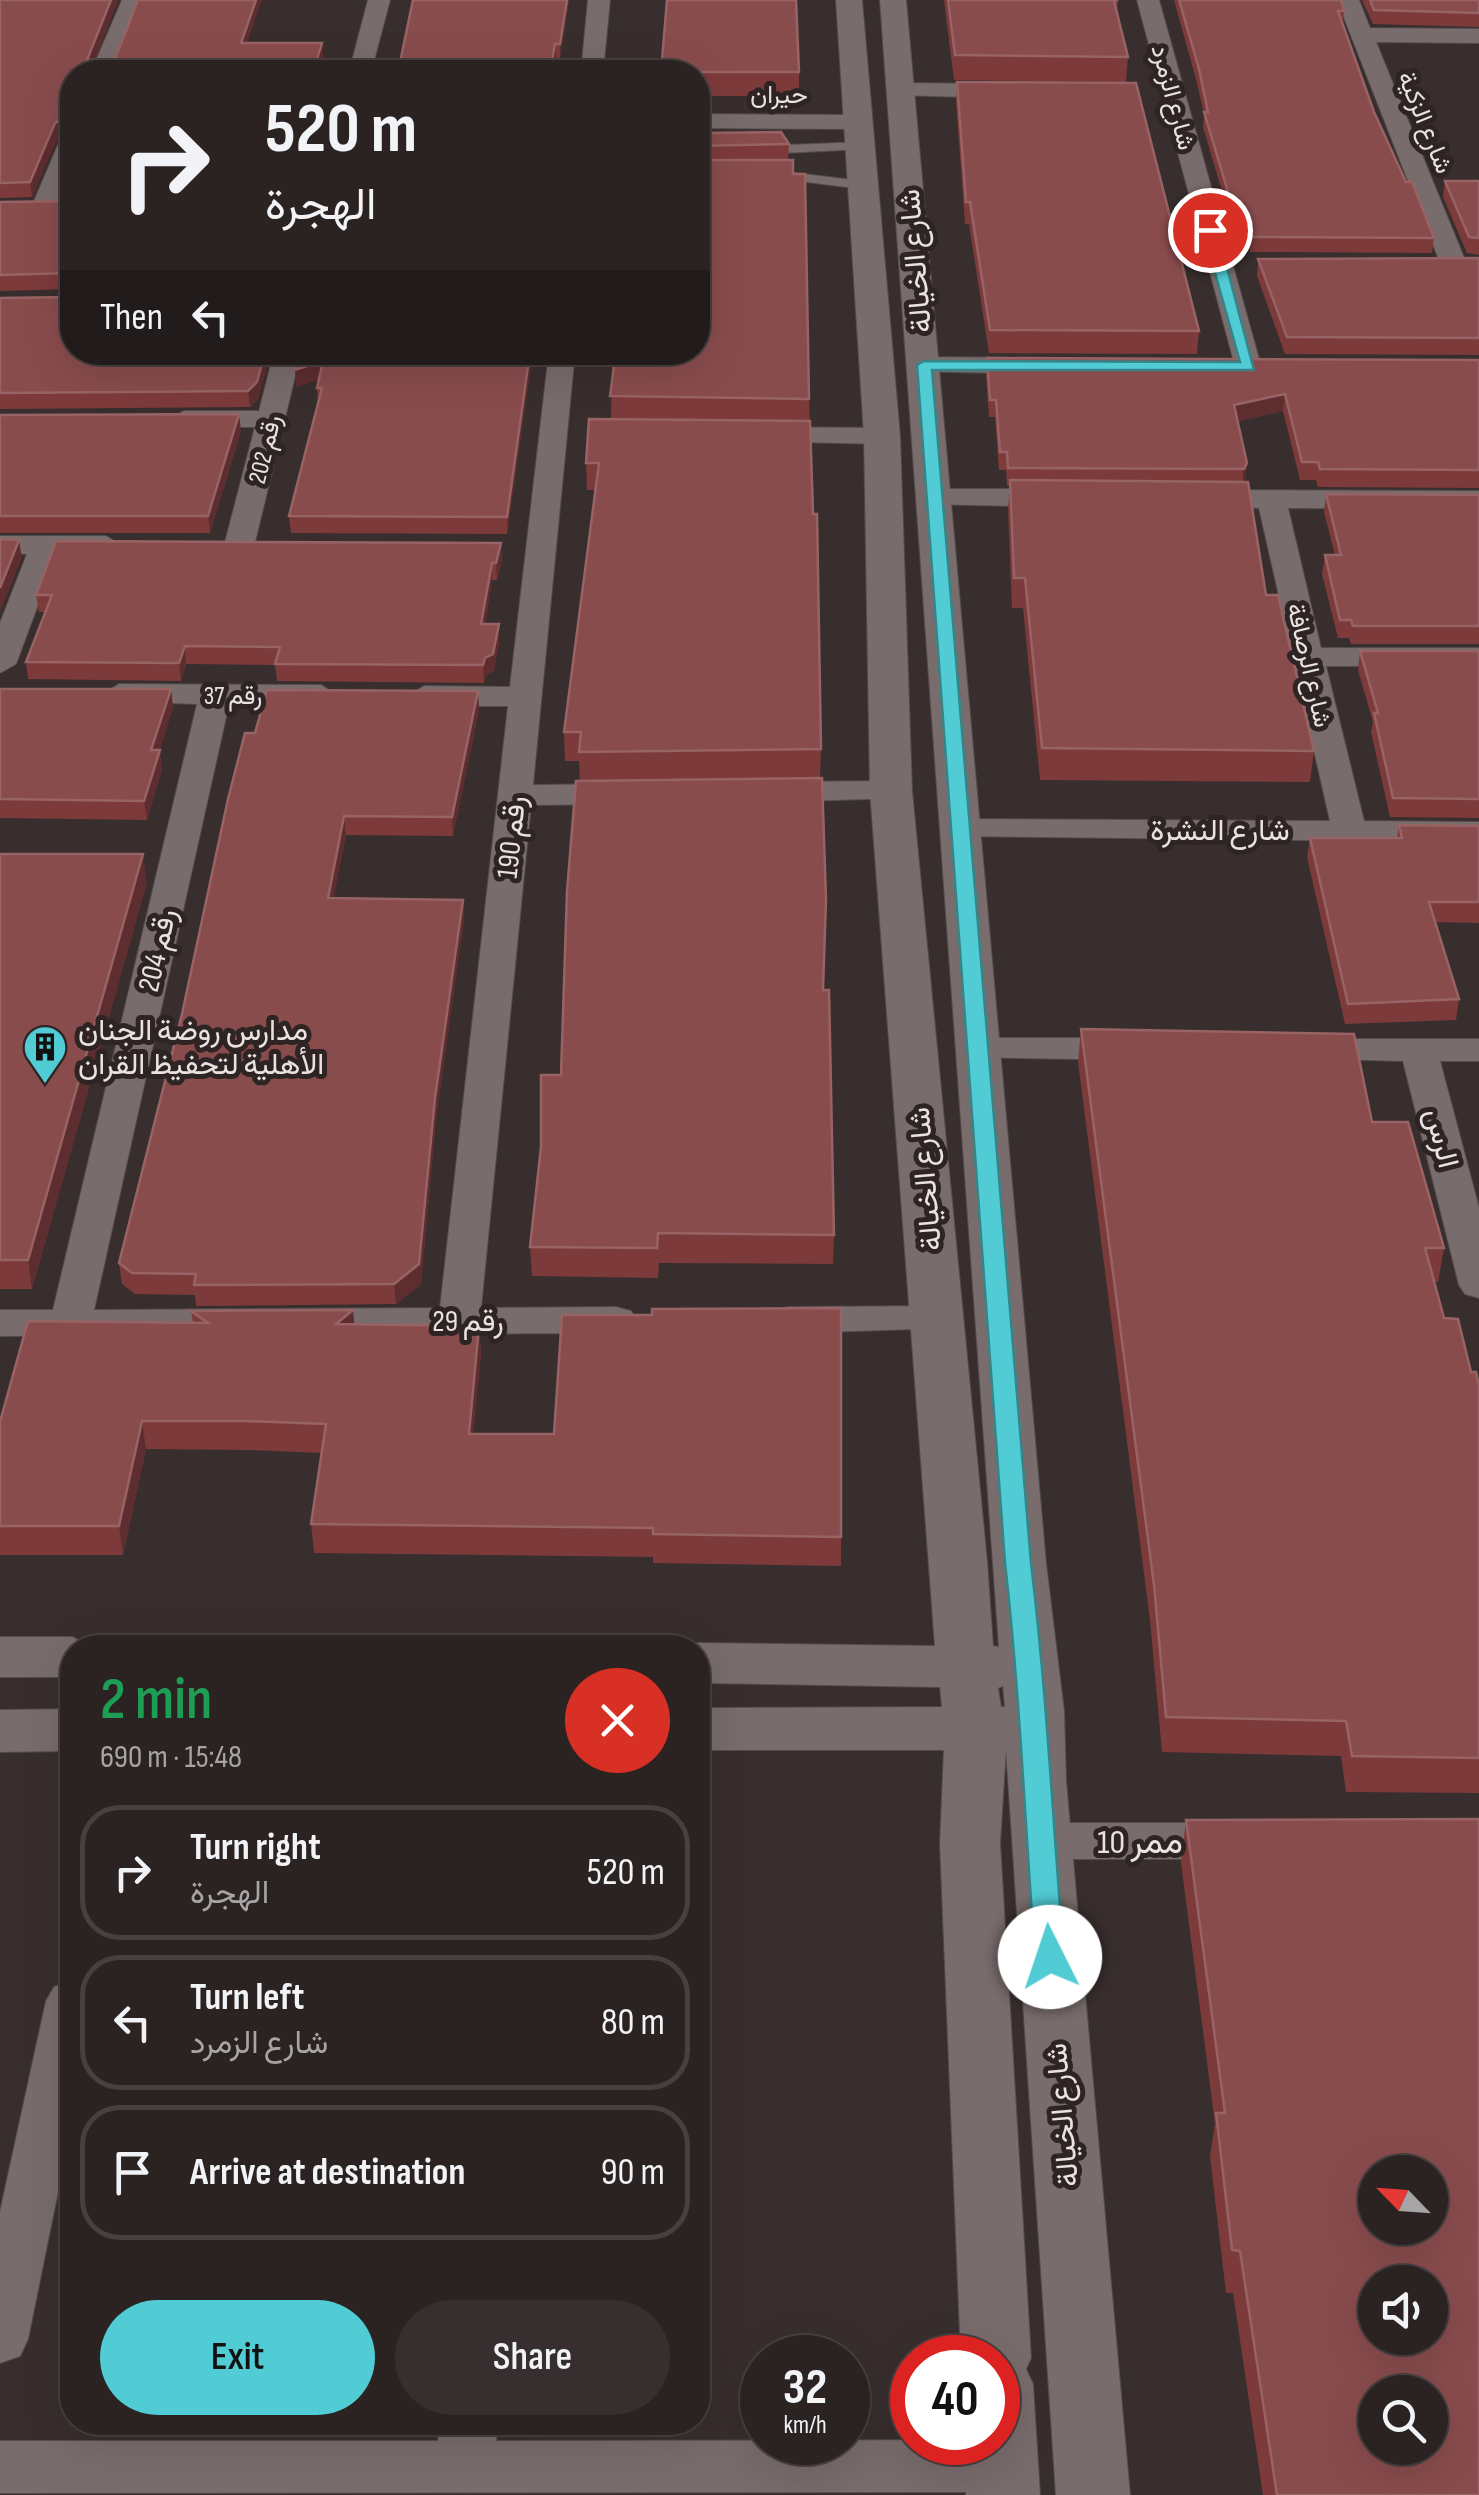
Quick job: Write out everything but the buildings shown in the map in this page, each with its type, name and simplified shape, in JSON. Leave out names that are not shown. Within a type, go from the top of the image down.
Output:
[{"type":"street","points":[[107,60],[134,0]]},
{"type":"street","points":[[363,60],[378,0]]},
{"type":"street","points":[[593,60],[599,0]]},
{"type":"street","name":"شارع الخيالة","points":[[849,0],[882,436],[891,792],[937,1319],[988,1562]]},
{"type":"street","name":"شارع الخيالة","points":[[894,0],[977,1049],[988,1562],[1002,1698],[1040,1834],[1093,2495]]},
{"type":"street","name":"شارع الزمرد","points":[[1148,0],[1162,93],[1229,264],[1258,366],[1210,366]]},
{"type":"street","name":"شارع الزكية","points":[[1348,0],[1431,185],[1456,265]]},
{"type":"street","points":[[1362,35],[1479,36]]},
{"type":"street","points":[[901,90],[1036,92]]},
{"type":"street","name":"حيران","points":[[710,123],[861,151]]},
{"type":"street","points":[[43,208],[60,168]]},
{"type":"street","points":[[14,208],[60,208]]},
{"type":"street","name":"رقم 202","points":[[239,546],[285,365]]},
{"type":"street","name":"رقم 190","points":[[459,1321],[541,547],[563,432],[562,365]]},
{"type":"street","points":[[924,365],[1077,366]]},
{"type":"street","points":[[155,419],[271,419]]},
{"type":"street","points":[[727,434],[882,436]]},
{"type":"street","points":[[933,498],[1092,498]]},
{"type":"street","points":[[1172,499],[1479,500]]},
{"type":"street","name":"شارع الرصافة","points":[[1271,499],[1349,831]]},
{"type":"street","points":[[0,545],[142,546]]},
{"type":"street","points":[[0,664],[45,545]]},
{"type":"street","points":[[200,546],[277,546]]},
{"type":"street","points":[[503,547],[541,547]]},
{"type":"street","points":[[890,656],[901,671],[917,674],[933,674],[946,658]]},
{"type":"street","points":[[1308,657],[1479,657]]},
{"type":"street","name":"رقم 37","points":[[78,694],[351,696]]},
{"type":"street","name":"رقم 204","points":[[72,1322],[215,694]]},
{"type":"street","points":[[390,696],[526,696]]},
{"type":"street","points":[[892,728],[909,707],[929,707],[945,717],[952,740]]},
{"type":"street","points":[[732,793],[891,792]]},
{"type":"street","points":[[515,794],[654,794]]},
{"type":"street","name":"شارع النشرة","points":[[962,830],[1479,832]]},
{"type":"street","points":[[138,858],[178,858]]},
{"type":"street","points":[[977,1049],[1169,1050]]},
{"type":"street","points":[[1266,1050],[1479,1050]]},
{"type":"street","name":"الرس","points":[[1419,1050],[1477,1270]]},
{"type":"street","points":[[758,1320],[937,1319]]},
{"type":"street","name":"رقم 29","points":[[0,1323],[658,1320]]},
{"type":"street","points":[[0,1656],[60,1657]]},
{"type":"street","points":[[710,1665],[1002,1698]]},
{"type":"street","points":[[710,1728],[1002,1698]]},
{"type":"street","name":"شارع الخيالة","points":[[995,2335],[970,1843],[1002,1698]]},
{"type":"street","points":[[0,1731],[60,1730]]},
{"type":"street","points":[[970,1843],[987,1792],[1008,1780],[1018,1786],[1040,1834]]},
{"type":"street","name":"ممر 10","points":[[1040,1834],[1280,1841]]},
{"type":"street","points":[[0,2339],[60,2057]]},
{"type":"street","points":[[0,2466],[467,2444],[1002,2481]]},
{"type":"lane","points":[[755,150],[861,151]]},
{"type":"lane","points":[[757,176],[795,175],[861,151]]},
{"type":"place","name":"مدارس روضة الجنان الأهلية لتحفيظ القران","points":[[45,1085]]},
{"type":"route","points":[[1050,1957],[1036,1781],[1036,1711],[1018,1563],[924,365],[1248,366],[1210,230]]}]
